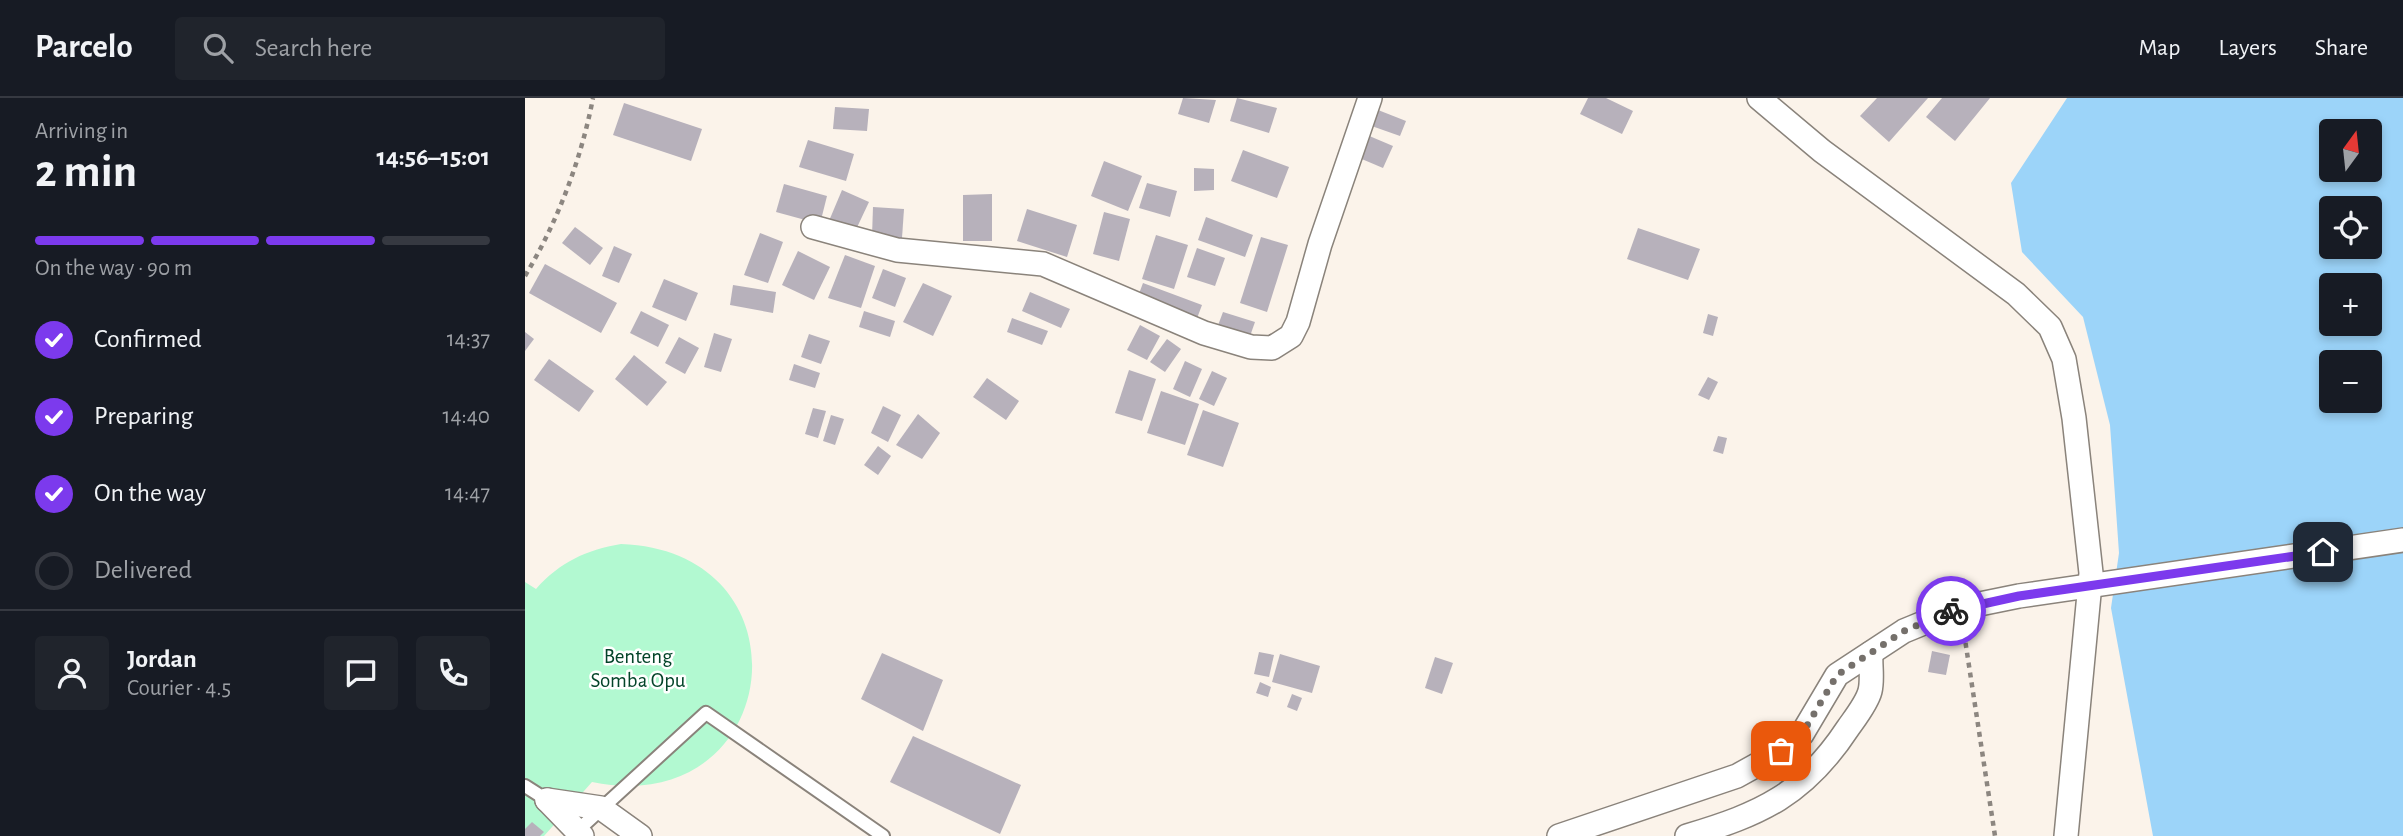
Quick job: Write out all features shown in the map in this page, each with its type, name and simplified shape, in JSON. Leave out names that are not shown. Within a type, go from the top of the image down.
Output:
[{"type":"street","points":[[813,228],[897,250],[1043,264],[1204,333],[1251,347],[1272,348],[1290,336],[1298,322],[1370,98]]},
{"type":"street","points":[[1759,98],[1822,151],[2016,294],[2050,327],[2064,359],[2101,585],[2066,836]]},
{"type":"street","points":[[1559,836],[1737,776],[1781,751],[1802,734],[1837,675],[1921,622],[1960,608],[2019,596],[2403,540]]},
{"type":"street","points":[[1687,836],[1765,810],[1790,793],[1817,769],[1836,746],[1870,691],[1871,653]]},
{"type":"street","points":[[547,800],[601,808],[640,836]]},
{"type":"street","points":[[547,800],[579,834]]},
{"type":"lane","points":[[579,834],[601,808],[706,713],[883,836]]},
{"type":"lane","points":[[525,786],[547,800]]},
{"type":"path","points":[[525,276],[547,236],[569,184],[593,98]]},
{"type":"path","points":[[1960,608],[1995,836]]},
{"type":"green space","name":"Benteng Somba Opu","points":[[621,544],[683,558],[725,590],[748,633],[751,680],[737,726],[705,762],[656,783],[592,782],[544,836],[525,836],[525,582],[536,589],[564,564],[596,550]]},
{"type":"water","points":[[2067,98],[2403,98],[2403,836],[2153,836],[2111,608],[2119,553],[2110,425],[2083,317],[2022,252],[2011,183]]},
{"type":"building","points":[[1183,98],[1216,100],[1209,123],[1178,114]]},
{"type":"building","points":[[1237,98],[1277,108],[1269,133],[1230,121]]},
{"type":"building","points":[[1588,98],[1606,98],[1633,111],[1622,134],[1580,114]]},
{"type":"building","points":[[1877,98],[1928,98],[1889,142],[1860,116]]},
{"type":"building","points":[[1942,98],[1990,98],[1955,141],[1926,117]]},
{"type":"building","points":[[624,103],[702,129],[691,161],[613,135]]},
{"type":"building","points":[[835,107],[869,109],[867,131],[833,129]]},
{"type":"building","points":[[1373,108],[1406,121],[1400,136],[1366,124]]},
{"type":"building","points":[[1367,135],[1393,146],[1383,168],[1357,157]]},
{"type":"building","points":[[808,140],[854,154],[846,181],[799,167]]},
{"type":"building","points":[[1243,150],[1289,167],[1277,198],[1231,181]]},
{"type":"building","points":[[1104,161],[1142,176],[1128,211],[1091,196]]},
{"type":"building","points":[[1194,168],[1214,169],[1214,190],[1194,191]]},
{"type":"building","points":[[1147,183],[1177,191],[1170,217],[1139,208]]},
{"type":"building","points":[[784,184],[827,196],[820,224],[776,212]]},
{"type":"building","points":[[842,190],[869,202],[852,238],[826,228]]},
{"type":"building","points":[[992,194],[992,241],[963,241],[963,195]]},
{"type":"building","points":[[873,207],[904,209],[902,238],[872,236]]},
{"type":"building","points":[[1027,209],[1077,225],[1067,257],[1017,241]]},
{"type":"building","points":[[1104,212],[1130,219],[1119,261],[1093,254]]},
{"type":"building","points":[[1206,217],[1253,235],[1245,257],[1198,240]]},
{"type":"building","points":[[575,227],[603,248],[590,265],[562,243]]},
{"type":"building","points":[[1638,228],[1700,249],[1688,280],[1627,259]]},
{"type":"building","points":[[760,233],[783,242],[768,283],[744,275]]},
{"type":"building","points":[[1156,235],[1188,245],[1174,289],[1142,279]]},
{"type":"building","points":[[1261,237],[1288,245],[1267,312],[1240,303]]},
{"type":"building","points":[[614,246],[632,254],[619,283],[602,276]]},
{"type":"building","points":[[1197,248],[1225,258],[1215,286],[1187,277]]},
{"type":"building","points":[[798,251],[830,267],[814,300],[782,285]]},
{"type":"building","points":[[845,255],[875,266],[861,308],[828,298]]},
{"type":"building","points":[[545,264],[617,303],[601,333],[529,293]]},
{"type":"building","points":[[883,269],[906,278],[895,307],[872,298]]},
{"type":"building","points":[[664,279],[698,293],[686,321],[652,307]]},
{"type":"building","points":[[923,283],[952,296],[933,336],[903,322]]},
{"type":"building","points":[[1143,283],[1202,305],[1196,321],[1137,299]]},
{"type":"building","points":[[733,285],[776,292],[773,313],[730,305]]},
{"type":"building","points":[[1030,292],[1070,309],[1061,328],[1022,311]]},
{"type":"building","points":[[641,311],[669,325],[658,347],[630,333]]},
{"type":"building","points":[[864,311],[895,321],[890,337],[859,327]]},
{"type":"building","points":[[1223,312],[1255,322],[1249,339],[1217,328]]},
{"type":"building","points":[[1708,314],[1718,317],[1713,336],[1703,333]]},
{"type":"building","points":[[1012,318],[1048,331],[1042,345],[1007,332]]},
{"type":"building","points":[[1140,325],[1160,336],[1147,360],[1127,350]]},
{"type":"building","points":[[525,332],[534,339],[525,351]]},
{"type":"building","points":[[714,333],[732,339],[721,372],[704,367]]},
{"type":"building","points":[[809,334],[830,341],[821,364],[801,357]]},
{"type":"building","points":[[679,337],[699,348],[685,374],[665,363]]},
{"type":"building","points":[[1167,339],[1181,349],[1165,372],[1150,362]]},
{"type":"building","points":[[634,355],[667,382],[647,406],[615,379]]},
{"type":"building","points":[[549,359],[594,391],[579,412],[534,380]]},
{"type":"building","points":[[1185,361],[1202,369],[1190,397],[1173,389]]},
{"type":"building","points":[[794,364],[820,373],[815,388],[789,380]]},
{"type":"building","points":[[1129,370],[1156,379],[1142,421],[1115,413]]},
{"type":"building","points":[[1212,371],[1227,378],[1214,406],[1199,399]]},
{"type":"building","points":[[1708,377],[1718,382],[1709,400],[1698,395]]},
{"type":"building","points":[[987,378],[1019,401],[1006,420],[973,397]]},
{"type":"building","points":[[1161,391],[1199,404],[1185,445],[1147,433]]},
{"type":"building","points":[[883,406],[901,415],[888,442],[871,433]]},
{"type":"building","points":[[813,408],[826,411],[818,438],[805,434]]},
{"type":"building","points":[[1203,410],[1239,423],[1223,467],[1187,455]]},
{"type":"building","points":[[918,414],[940,433],[922,459],[896,445]]},
{"type":"building","points":[[831,415],[844,419],[835,445],[823,441]]},
{"type":"building","points":[[1718,436],[1727,438],[1723,454],[1713,451]]},
{"type":"building","points":[[878,446],[891,456],[878,475],[864,465]]},
{"type":"building","points":[[1932,651],[1950,655],[1946,675],[1928,672]]},
{"type":"building","points":[[1259,652],[1274,655],[1269,677],[1254,674]]},
{"type":"building","points":[[882,653],[943,680],[923,731],[861,699]]},
{"type":"building","points":[[1280,654],[1320,666],[1312,693],[1272,682]]},
{"type":"building","points":[[1435,657],[1453,663],[1442,694],[1425,688]]},
{"type":"building","points":[[1260,682],[1271,687],[1268,697],[1256,693]]},
{"type":"building","points":[[1292,694],[1302,698],[1297,711],[1287,707]]},
{"type":"building","points":[[913,736],[1021,785],[1000,834],[890,782]]},
{"type":"building","points":[[532,822],[544,832],[540,836],[525,836],[525,829]]},
{"type":"way so far","points":[[1781,751],[1802,734],[1817,714],[1837,675],[1904,631],[1951,611]]},
{"type":"route","points":[[1951,611],[2019,596],[2323,552]]}]
